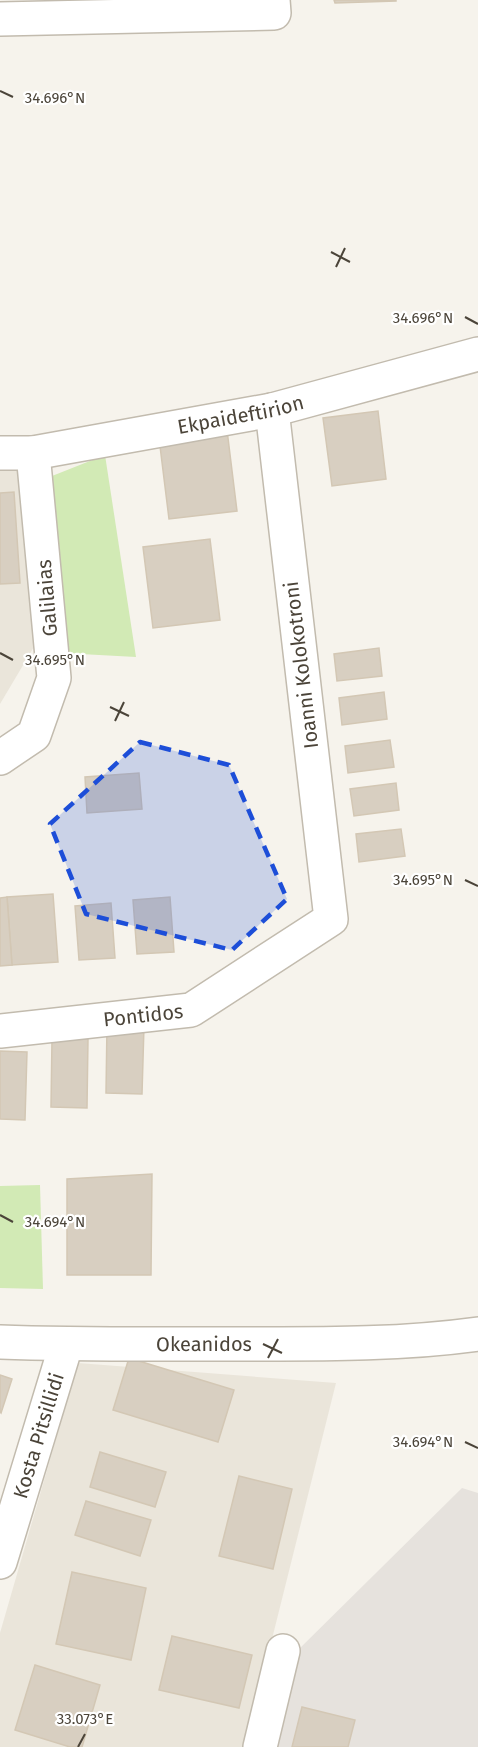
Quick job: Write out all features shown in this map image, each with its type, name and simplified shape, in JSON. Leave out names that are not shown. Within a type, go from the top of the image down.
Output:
[{"type":"street","points":[[0,19],[274,13],[273,0]]},
{"type":"street","name":"Ekpaideftirion","points":[[0,453],[33,453],[272,410],[478,354]]},
{"type":"street","name":"Ioanni Kolokotroni","points":[[272,410],[331,919]]},
{"type":"street","name":"Galilaias","points":[[0,758],[34,735],[54,678],[33,453]]},
{"type":"street","name":"Pontidos","points":[[0,1031],[191,1010],[331,919]]},
{"type":"street","name":"Okeanidos","points":[[0,1342],[66,1345],[340,1344],[423,1342],[478,1334]]},
{"type":"street","name":"Kosta Pitsillidi","points":[[0,1562],[66,1345]]},
{"type":"street","points":[[260,1747],[283,1651]]},
{"type":"highlighted area","points":[[140,742],[229,765],[287,899],[232,950],[86,914],[50,824]]},
{"type":"shaded area","points":[[0,444],[21,444],[35,645],[0,704]]},
{"type":"shaded area","points":[[78,1363],[336,1383],[245,1747],[0,1747],[0,1633]]},
{"type":"shaded area","points":[[462,1488],[478,1493],[478,1747],[270,1747],[292,1656]]},
{"type":"green space","points":[[105,455],[136,657],[62,653],[47,478]]},
{"type":"green space","points":[[40,1185],[43,1289],[0,1288],[0,1186]]},
{"type":"building","points":[[334,0],[396,0],[396,1],[335,3]]},
{"type":"building","points":[[378,411],[386,479],[332,486],[323,418]]},
{"type":"building","points":[[227,430],[237,511],[169,519],[159,438]]},
{"type":"building","points":[[14,492],[20,583],[0,584],[0,493]]},
{"type":"building","points":[[210,539],[220,620],[153,628],[143,547]]},
{"type":"building","points":[[379,648],[382,676],[337,681],[334,654]]},
{"type":"building","points":[[384,692],[387,719],[342,725],[339,698]]},
{"type":"building","points":[[390,740],[394,767],[348,773],[345,746]]},
{"type":"building","points":[[139,773],[142,809],[87,813],[85,777]]},
{"type":"building","points":[[396,783],[399,810],[354,816],[350,789]]},
{"type":"building","points":[[401,829],[405,856],[359,862],[356,834]]},
{"type":"building","points":[[53,894],[58,962],[12,965],[7,897]]},
{"type":"building","points":[[7,897],[12,965],[0,966],[0,898]]},
{"type":"building","points":[[170,897],[174,952],[137,954],[133,900]]},
{"type":"building","points":[[111,903],[115,958],[79,960],[75,906]]},
{"type":"building","points":[[107,1025],[144,1026],[142,1094],[106,1093]]},
{"type":"building","points":[[52,1039],[88,1039],[87,1108],[51,1107]]},
{"type":"building","points":[[0,1051],[27,1052],[25,1120],[0,1119]]},
{"type":"building","points":[[152,1174],[151,1275],[67,1275],[67,1179]]},
{"type":"building","points":[[129,1358],[234,1390],[218,1442],[113,1410]]},
{"type":"building","points":[[0,1375],[12,1379],[1,1413],[0,1412]]},
{"type":"building","points":[[100,1452],[166,1472],[155,1507],[90,1487]]},
{"type":"building","points":[[239,1476],[292,1489],[273,1569],[219,1556]]},
{"type":"building","points":[[86,1501],[151,1520],[140,1556],[75,1535]]},
{"type":"building","points":[[72,1572],[146,1588],[131,1660],[56,1644]]},
{"type":"building","points":[[172,1636],[252,1655],[239,1708],[159,1690]]},
{"type":"building","points":[[35,1665],[100,1685],[82,1747],[70,1747],[15,1730]]},
{"type":"building","points":[[302,1707],[355,1720],[348,1747],[292,1747]]}]
